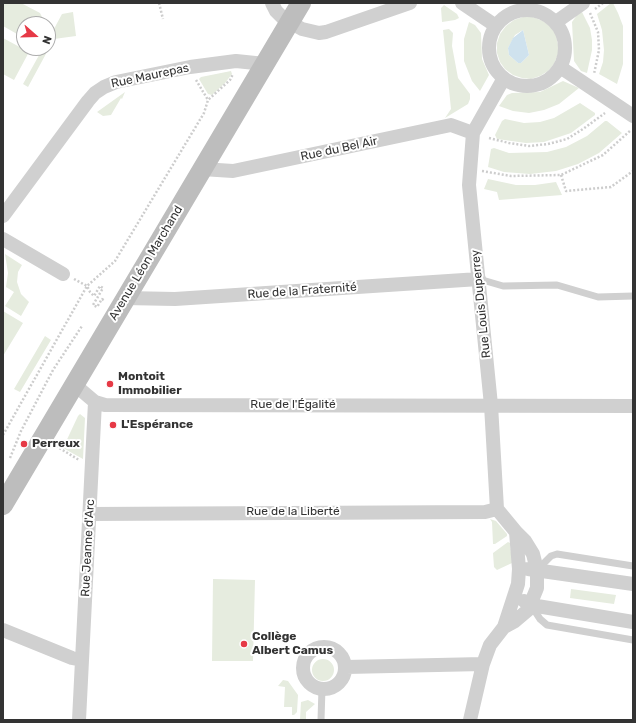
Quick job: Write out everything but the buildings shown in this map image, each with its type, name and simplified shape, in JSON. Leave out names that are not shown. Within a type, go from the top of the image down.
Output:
[{"type":"main road","name":"Avenue Léon Marchand","points":[[3,505],[75,385],[117,301],[202,169],[301,3]]},
{"type":"street","points":[[272,3],[279,14],[290,22],[311,32],[326,32],[410,3]]},
{"type":"street","points":[[462,3],[496,26]]},
{"type":"street","points":[[556,22],[583,3]]},
{"type":"street","points":[[522,10],[540,12],[556,22],[562,32],[566,44],[565,56],[560,68],[552,77],[541,84],[528,86],[515,84],[504,78],[495,68],[490,56],[489,43],[496,26],[511,13],[522,10]]},
{"type":"street","name":"Rue Maurepas","points":[[3,216],[95,93],[116,82],[190,67],[236,61],[265,64]]},
{"type":"street","points":[[560,68],[632,123]]},
{"type":"street","name":"Rue Louis Duperrey","points":[[497,509],[491,405],[469,185],[473,133],[504,78]]},
{"type":"street","name":"Rue du Bel Air","points":[[202,169],[233,171],[451,125],[473,133]]},
{"type":"street","points":[[3,239],[63,274]]},
{"type":"street","name":"Rue de la Fraternité","points":[[117,301],[176,299],[479,279]]},
{"type":"street","points":[[75,385],[95,402]]},
{"type":"street","name":"Rue de l'Égalité","points":[[95,402],[104,405],[633,406]]},
{"type":"street","name":"Rue Jeanne d'Arc","points":[[79,720],[95,402]]},
{"type":"street","points":[[497,509],[530,547],[537,570],[537,588],[531,605],[520,618],[504,627]]},
{"type":"street","name":"Rue de la Liberté","points":[[90,514],[486,512],[497,509]]},
{"type":"street","points":[[470,720],[483,664],[490,645],[504,627],[515,597],[519,569],[516,532]]},
{"type":"street","points":[[519,569],[537,570],[633,584]]},
{"type":"street","points":[[515,597],[531,605],[633,622]]},
{"type":"street","points":[[3,630],[72,658],[82,660]]},
{"type":"street","points":[[326,647],[332,648],[343,658],[346,667],[343,677],[339,683],[322,688],[314,686],[305,675],[304,662],[312,650],[326,647]]},
{"type":"street","points":[[346,667],[483,664]]},
{"type":"lane","points":[[479,279],[503,286],[557,285],[598,297],[633,296]]},
{"type":"lane","points":[[537,570],[551,556],[557,554],[633,566]]},
{"type":"lane","points":[[531,605],[540,619],[548,625],[633,640]]},
{"type":"lane","points":[[321,720],[322,688]]},
{"type":"path","points":[[159,3],[163,19]]},
{"type":"path","points":[[600,78],[594,73],[599,50],[598,32],[590,13],[603,3]]},
{"type":"path","points":[[190,67],[208,100]]},
{"type":"path","points":[[3,435],[87,286],[115,261],[204,113],[208,100],[230,80],[235,69]]},
{"type":"path","points":[[489,138],[530,146],[548,144],[567,139],[583,129],[606,111]]},
{"type":"path","points":[[477,168],[493,174],[511,176],[561,175],[603,155],[632,123]]},
{"type":"path","points":[[561,175],[566,191],[611,187],[633,171]]},
{"type":"path","points":[[87,286],[94,296],[100,286],[103,288],[94,305],[97,307],[102,299],[117,301]]},
{"type":"path","points":[[8,464],[20,431],[53,370],[82,326]]},
{"type":"path","points":[[56,446],[85,463]]},
{"type":"shaded area","points":[[3,3],[21,3],[40,13],[42,16],[16,16],[16,33],[3,26]]},
{"type":"shaded area","points":[[613,3],[623,26],[623,64],[617,84],[599,74],[603,62],[604,50],[602,30],[597,14]]},
{"type":"shaded area","points":[[444,5],[457,14],[459,18],[442,22],[441,8]]},
{"type":"shaded area","points":[[73,12],[76,36],[56,39],[56,25],[62,14]]},
{"type":"shaded area","points":[[582,12],[590,28],[592,40],[592,50],[587,73],[581,71],[574,61],[572,22],[577,15]]},
{"type":"shaded area","points":[[523,17],[533,17],[543,21],[551,27],[556,35],[558,54],[554,64],[548,71],[540,76],[531,79],[513,75],[505,69],[500,62],[497,53],[497,43],[500,34],[506,26],[514,20]],"holes":[[[523,30],[529,55],[521,63],[518,63],[509,55],[508,48],[515,35]]]},
{"type":"shaded area","points":[[469,22],[475,25],[481,33],[482,59],[489,75],[480,91],[472,81],[464,61],[464,39]]},
{"type":"shaded area","points":[[449,29],[453,33],[452,46],[458,78],[470,94],[470,99],[468,104],[445,118],[451,109],[443,30]]},
{"type":"shaded area","points":[[3,38],[16,45],[16,56],[27,56],[14,80],[3,74]]},
{"type":"shaded area","points":[[39,56],[45,56],[28,87],[23,84]]},
{"type":"shaded area","points":[[231,71],[232,74],[225,83],[212,95],[208,94],[199,79],[201,77]]},
{"type":"shaded area","points":[[563,81],[579,88],[559,104],[544,110],[529,113],[513,111],[499,106],[507,95],[512,93],[540,92]]},
{"type":"shaded area","points":[[125,92],[111,115],[103,116],[97,112]]},
{"type":"shaded area","points":[[580,103],[595,113],[595,115],[571,133],[544,142],[526,143],[497,139],[495,135],[502,121],[505,119],[524,123],[540,122],[554,118]]},
{"type":"shaded area","points":[[605,121],[622,133],[599,153],[578,164],[556,171],[530,174],[504,172],[488,167],[491,149],[494,148],[509,153],[547,152],[566,147],[587,136]]},
{"type":"shaded area","points":[[488,179],[516,185],[535,185],[556,182],[562,195],[499,200],[497,192],[484,189]]},
{"type":"shaded area","points":[[5,254],[22,265],[18,272],[17,282],[21,294],[29,302],[21,316],[5,306],[14,292],[6,287],[8,273]]},
{"type":"shaded area","points":[[3,311],[23,323],[3,356]]},
{"type":"shaded area","points":[[45,336],[51,340],[20,392],[14,389]]},
{"type":"shaded area","points":[[80,414],[85,418],[83,459],[63,448]]},
{"type":"shaded area","points":[[490,519],[496,521],[507,534],[507,536],[495,544],[493,544],[492,522]]},
{"type":"shaded area","points":[[508,542],[510,543],[512,563],[497,570],[494,567],[493,553]]},
{"type":"shaded area","points":[[213,579],[255,580],[253,661],[212,661]]},
{"type":"shaded area","points":[[571,589],[616,595],[614,604],[570,598]]},
{"type":"shaded area","points":[[323,659],[331,662],[334,670],[331,678],[323,681],[315,678],[312,670],[315,662]]},
{"type":"shaded area","points":[[283,680],[288,681],[298,695],[297,712],[294,715],[292,715],[292,707],[284,707],[285,687],[278,686]]},
{"type":"shaded area","points":[[308,700],[315,704],[306,712],[306,720],[300,720],[301,702]]},
{"type":"water","points":[[523,30],[529,55],[521,63],[518,63],[509,55],[508,48],[513,38]]},
{"type":"place","name":"Montoit Immobilier","points":[[110,384]]},
{"type":"place","name":"L'Espérance","points":[[113,425]]},
{"type":"place","name":"Perreux","points":[[24,444]]},
{"type":"place","name":"Collège Albert Camus","points":[[244,644]]}]
